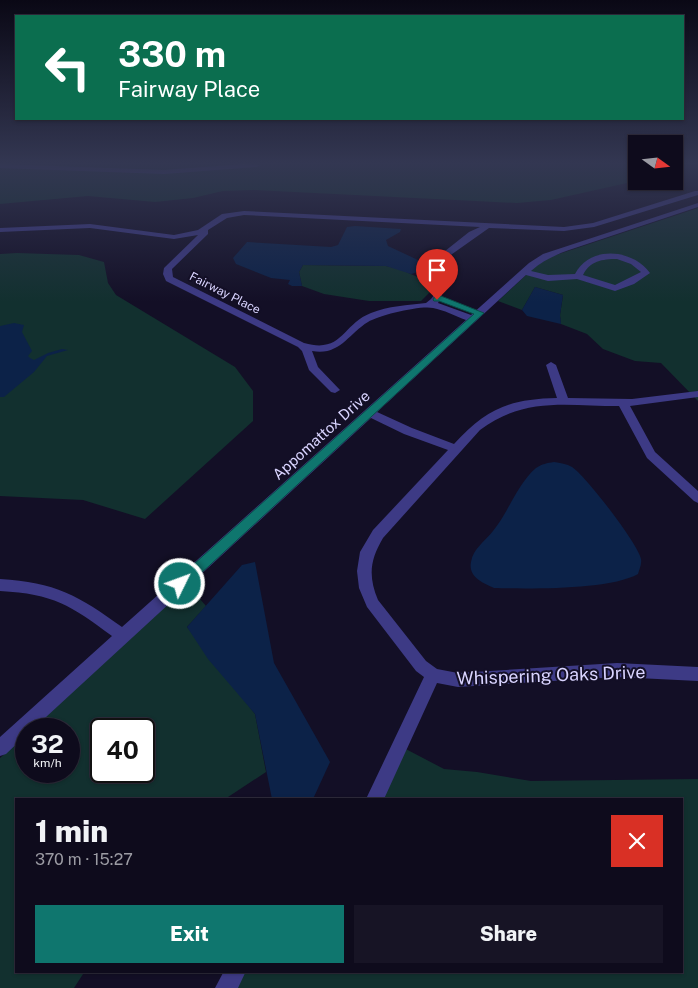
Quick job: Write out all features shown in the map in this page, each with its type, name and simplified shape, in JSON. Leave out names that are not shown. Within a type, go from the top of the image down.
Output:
[{"type":"street","points":[[0,230],[90,226],[161,236],[186,236],[200,232],[225,216],[244,213],[555,230],[587,226],[642,210]]},
{"type":"street","name":"Appomattox Drive","points":[[0,748],[540,259],[683,210]]},
{"type":"street","name":"Fairway Place","points":[[212,224],[167,272],[169,279],[301,345],[320,349],[338,344]]},
{"type":"street","points":[[443,224],[460,229],[464,239]]},
{"type":"street","points":[[476,316],[434,301],[431,267],[464,239],[480,230],[499,227]]},
{"type":"street","points":[[161,236],[172,240],[179,248],[181,253],[177,260]]},
{"type":"street","points":[[525,272],[548,278],[578,276],[615,288],[631,282],[646,273],[642,266],[629,259],[619,257],[601,258],[584,265],[578,276]]},
{"type":"street","name":"Fairway Place","points":[[312,365],[374,315],[434,301]]},
{"type":"street","points":[[301,345],[307,350],[312,365],[335,390]]},
{"type":"street","points":[[551,365],[564,403]]},
{"type":"street","name":"Whispering Oaks Drive","points":[[698,394],[623,403],[529,403],[504,409],[484,420],[456,449],[378,534],[364,561],[364,579],[372,603],[416,662],[433,675],[458,680],[617,670],[698,674]]},
{"type":"street","points":[[623,403],[651,455],[698,498]]},
{"type":"street","points":[[372,410],[408,431],[440,441],[456,449]]},
{"type":"street","points":[[0,585],[27,586],[58,593],[74,601],[123,636]]},
{"type":"street","points":[[375,798],[433,675]]},
{"type":"street","points":[[226,988],[235,973]]},
{"type":"green space","points":[[692,210],[698,210],[698,401],[661,363],[635,361],[603,349],[587,334],[561,324],[560,315],[563,295],[535,287],[522,310],[498,301],[536,266],[550,257]]},
{"type":"green space","points":[[0,254],[79,255],[104,262],[108,283],[116,295],[235,367],[253,391],[253,421],[145,519],[83,500],[0,496]]},
{"type":"green space","points":[[303,265],[386,266],[399,269],[427,281],[431,291],[421,301],[369,301],[324,294],[302,286],[299,272]]},
{"type":"green space","points":[[188,585],[206,606],[187,627],[255,714],[266,772],[227,798],[15,798],[15,973],[84,973],[74,988],[0,988],[0,758],[15,744],[15,783],[80,783],[80,718],[44,718]]},
{"type":"green space","points":[[400,746],[444,769],[477,772],[531,781],[698,779],[698,988],[229,988],[238,973],[683,973],[683,798],[373,798]]},
{"type":"water","points":[[347,227],[401,229],[400,232],[386,240],[388,246],[418,260],[418,272],[411,274],[386,266],[303,265],[299,272],[302,286],[292,286],[288,284],[290,280],[271,278],[236,264],[233,258],[247,242],[331,247],[338,245]]},
{"type":"water","points":[[535,287],[563,295],[560,315],[561,324],[527,316],[522,310]]},
{"type":"water","points":[[14,323],[24,325],[22,332],[32,351],[28,356],[34,360],[48,353],[62,349],[68,350],[47,356],[34,372],[4,397],[0,397],[0,326]]},
{"type":"water","points":[[554,462],[570,466],[579,473],[611,511],[638,551],[641,565],[638,574],[625,579],[589,586],[494,588],[481,582],[472,572],[471,562],[474,553],[498,524],[530,474],[540,466]]},
{"type":"water","points":[[255,562],[274,663],[330,762],[313,798],[272,798],[255,714],[208,659],[187,627],[242,565]]},
{"type":"route","points":[[180,584],[479,313],[438,298],[437,300]]}]
